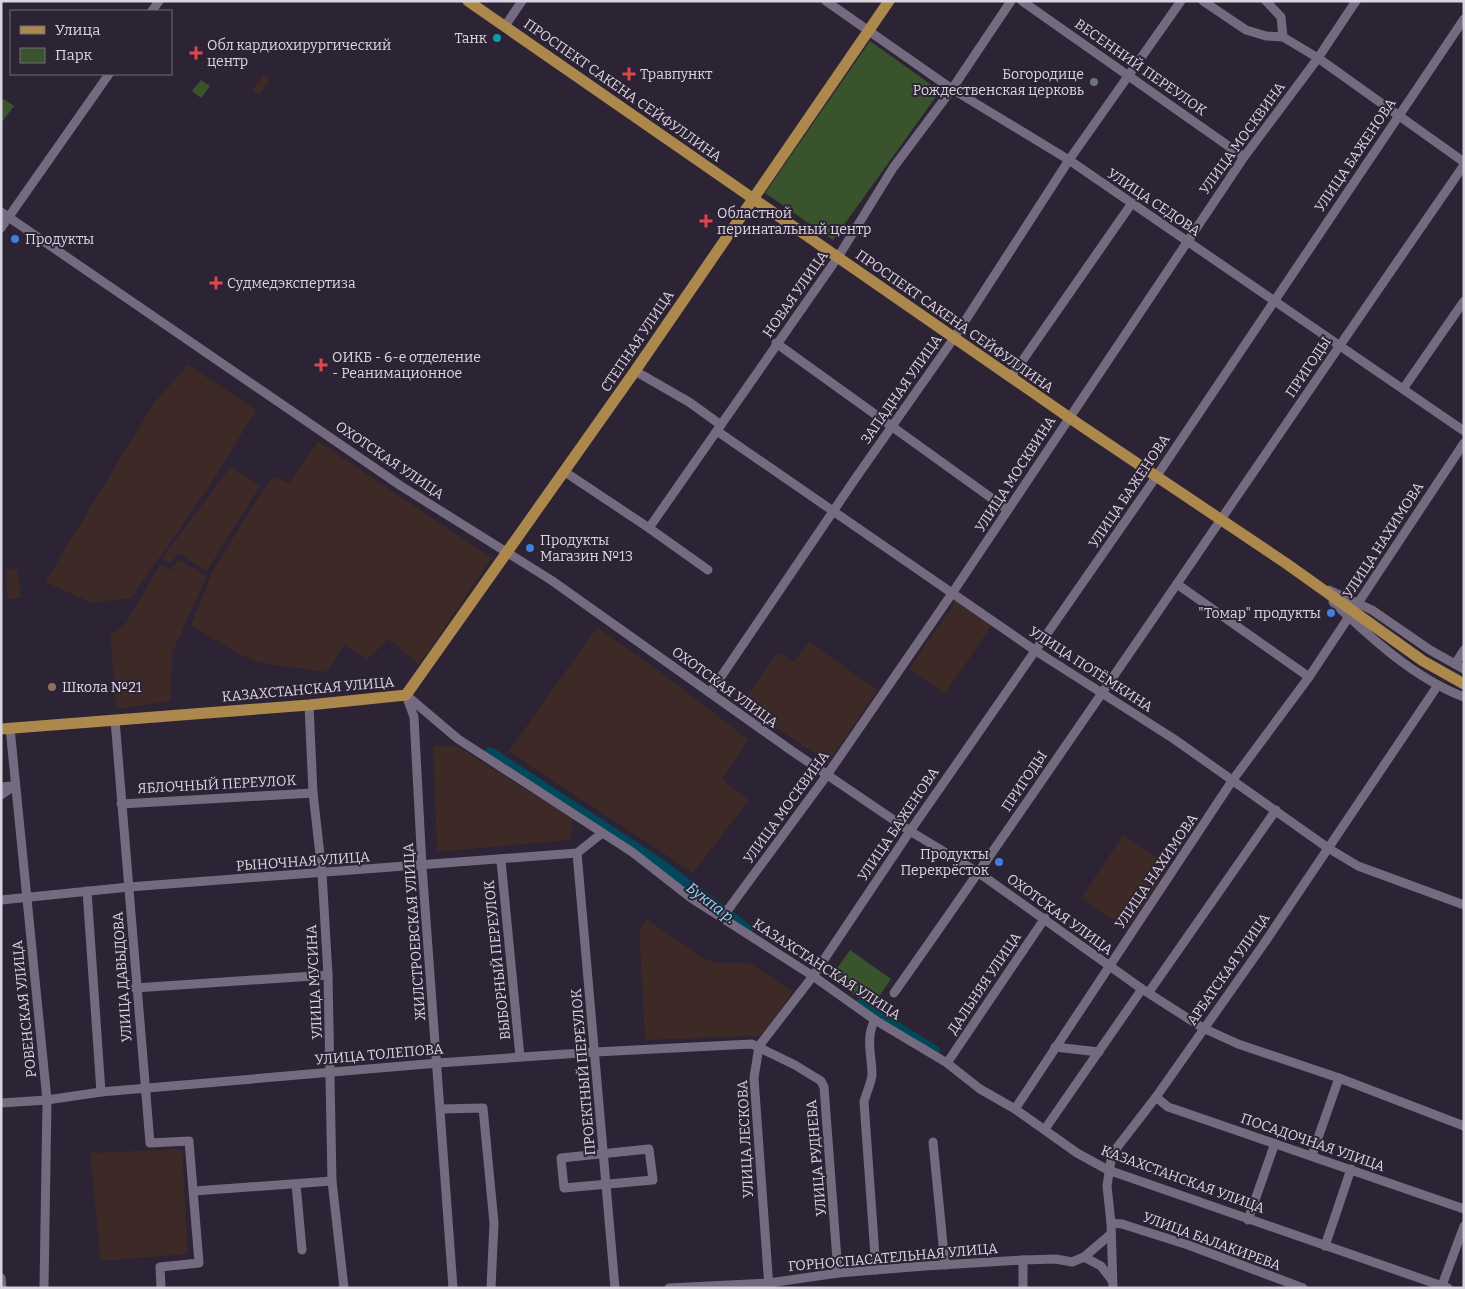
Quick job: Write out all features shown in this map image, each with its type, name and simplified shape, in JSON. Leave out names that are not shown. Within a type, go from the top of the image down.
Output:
[{"type":"main road","name":"ПРОСПЕКТ САКЕНА СЕЙФУЛЛИНА","points":[[468,1],[954,338],[1353,610],[1423,661],[1464,684]]},
{"type":"main road","name":"СТЕПНАЯ УЛИЦА","points":[[406,695],[508,554],[635,372],[889,1]]},
{"type":"main road","name":"КАЗАХСТАНСКАЯ УЛИЦА","points":[[6,728],[309,705],[406,695]]},
{"type":"street","points":[[505,26],[522,1]]},
{"type":"street","name":"УЛИЦА СЕДОВА","points":[[826,1],[952,89],[1069,160],[1464,431]]},
{"type":"street","name":"НОВАЯ УЛИЦА","points":[[650,528],[776,343],[838,258],[893,168],[952,89],[1011,1]]},
{"type":"street","name":"ВЕСЕННИЙ ПЕРЕУЛОК","points":[[1022,1],[1244,157]]},
{"type":"street","name":"ЗАПАДНАЯ УЛИЦА","points":[[710,693],[954,338],[1069,160],[1182,1]]},
{"type":"street","points":[[1203,1],[1246,30],[1266,36],[1283,37],[1318,58],[1464,163]]},
{"type":"street","points":[[1266,1],[1280,17],[1283,37]]},
{"type":"street","name":"УЛИЦА МОСКВИНА","points":[[727,911],[827,775],[953,592],[1186,240],[1244,157],[1318,58],[1356,1]]},
{"type":"street","name":"УЛИЦА БАЖЕНОВА","points":[[813,976],[910,831],[1156,477],[1464,19]]},
{"type":"street","points":[[1,228],[108,75]]},
{"type":"street","name":"ПРИГОДЫ","points":[[894,993],[1222,521],[1464,163]]},
{"type":"street","points":[[1011,377],[1132,203]]},
{"type":"street","name":"ОХОТСКАЯ УЛИЦА","points":[[1,212],[408,490],[551,580],[827,775],[910,831],[979,873],[1045,918],[1109,966],[1203,1028],[1238,1044],[1339,1078],[1464,1126]]},
{"type":"street","points":[[1403,389],[1464,301]]},
{"type":"street","points":[[776,343],[1008,510]]},
{"type":"street","name":"УЛИЦА ПОТЁМКИНА","points":[[635,372],[689,402],[719,428],[834,510],[1036,650],[1174,739],[1328,848],[1366,869],[1464,905]]},
{"type":"street","name":"УЛИЦА НАХИМОВА","points":[[1015,1109],[1232,781],[1309,677],[1464,442]]},
{"type":"street","points":[[565,472],[650,528],[708,570]]},
{"type":"street","points":[[1177,584],[1309,677]]},
{"type":"street","points":[[1353,610],[1464,669]]},
{"type":"street","points":[[1353,610],[1378,643],[1438,685],[1464,698]]},
{"type":"street","points":[[1454,664],[1464,650]]},
{"type":"street","name":"АРБАТСКАЯ УЛИЦА","points":[[1112,1283],[1111,1224],[1107,1186],[1112,1154],[1156,1097],[1263,945],[1438,685]]},
{"type":"street","name":"КАЗАХСТАНСКАЯ УЛИЦА","points":[[406,695],[458,738],[601,834],[632,852],[692,898],[813,976],[875,1020],[947,1064],[980,1089],[1015,1109],[1077,1153],[1108,1170],[1444,1287]]},
{"type":"street","name":"ЖИЛСТРОЕВСКАЯ УЛИЦА","points":[[406,695],[414,717],[422,866],[442,1109],[453,1288]]},
{"type":"street","name":"УЛИЦА МУСИНА","points":[[309,705],[328,975],[332,1071],[332,1181],[344,1288]]},
{"type":"street","name":"УЛИЦА ДАВЫДОВА","points":[[115,720],[129,887],[135,988],[150,1143],[189,1141],[194,1191],[198,1263],[160,1267],[161,1288]]},
{"type":"street","name":"РОВЕНСКАЯ УЛИЦА","points":[[6,728],[14,786],[46,1100],[44,1288]]},
{"type":"street","points":[[1,787],[14,786]]},
{"type":"street","points":[[1,795],[14,786]]},
{"type":"street","name":"ЯБЛОЧНЫЙ ПЕРЕУЛОК","points":[[121,804],[314,793]]},
{"type":"street","points":[[1045,1129],[1276,810]]},
{"type":"street","points":[[577,853],[601,834]]},
{"type":"street","name":"РЫНОЧНАЯ УЛИЦА","points":[[1,900],[129,887],[501,861],[577,853]]},
{"type":"street","name":"ПРОЕКТНЫЙ ПЕРЕУЛОК","points":[[577,853],[615,1288]]},
{"type":"street","name":"ВЫБОРНЫЙ ПЕРЕУЛОК","points":[[501,861],[520,1058]]},
{"type":"street","points":[[87,891],[101,1092]]},
{"type":"street","name":"ДАЛЬНЯЯ УЛИЦА","points":[[947,1064],[1045,918]]},
{"type":"street","points":[[135,988],[328,975]]},
{"type":"street","name":"УЛИЦА ЛЕСКОВА","points":[[769,1285],[754,1078],[759,1046],[813,976]]},
{"type":"street","points":[[875,1020],[870,1028],[869,1040],[872,1077],[864,1102],[876,1270]]},
{"type":"street","name":"УЛИЦА ТОЛЕПОВА","points":[[1,1103],[46,1100],[101,1092],[438,1063],[595,1052],[752,1044],[759,1046]]},
{"type":"street","name":"УЛИЦА РУДНЕВА","points":[[759,1046],[821,1081],[824,1087],[838,1273]]},
{"type":"street","points":[[1055,1047],[1099,1052]]},
{"type":"street","points":[[1312,1156],[1339,1078]]},
{"type":"street","name":"ПОСАДОЧНАЯ УЛИЦА","points":[[1156,1097],[1168,1107],[1464,1209]]},
{"type":"street","points":[[442,1109],[483,1108],[494,1222],[491,1288]]},
{"type":"street","points":[[933,1142],[945,1265]]},
{"type":"street","points":[[1248,1220],[1274,1143]]},
{"type":"street","points":[[649,1149],[653,1180],[564,1188],[561,1158],[604,1153],[649,1149]]},
{"type":"street","points":[[1325,1246],[1351,1169]]},
{"type":"street","points":[[194,1191],[332,1181]]},
{"type":"street","points":[[296,1184],[302,1250]]},
{"type":"street","name":"УЛИЦА БАЛАКИРЕВА","points":[[1111,1224],[1122,1224],[1188,1245],[1303,1288]]},
{"type":"street","points":[[1444,1287],[1464,1226]]},
{"type":"street","points":[[1111,1234],[1084,1256],[1100,1266],[1112,1283]]},
{"type":"street","name":"ГОРНОСПАСАТЕЛЬНАЯ УЛИЦА","points":[[668,1288],[769,1285],[838,1273],[945,1265],[1056,1259],[1072,1262],[1084,1256]]},
{"type":"street","points":[[1022,1288],[1023,1260]]},
{"type":"street","points":[[1,1278],[2,1288]]},
{"type":"shaded area","points":[[264,74],[271,79],[259,95],[252,90]]},
{"type":"shaded area","points":[[188,365],[256,410],[209,487],[131,598],[92,603],[45,582],[154,403]]},
{"type":"shaded area","points":[[318,441],[492,558],[419,665],[389,639],[367,660],[344,645],[327,672],[266,664],[242,656],[191,625],[214,568],[265,487],[274,476],[289,484]]},
{"type":"shaded area","points":[[231,466],[260,486],[207,571],[178,553],[171,564],[162,558]]},
{"type":"shaded area","points":[[178,559],[207,576],[172,653],[171,701],[117,709],[110,635],[124,626],[160,565],[171,570]]},
{"type":"shaded area","points":[[17,568],[21,598],[8,599],[5,570]]},
{"type":"shaded area","points":[[956,601],[992,625],[945,694],[909,669]]},
{"type":"shaded area","points":[[597,627],[659,671],[749,740],[722,779],[749,800],[693,873],[509,751]]},
{"type":"shaded area","points":[[809,642],[878,690],[828,763],[741,704],[778,652],[794,662]]},
{"type":"shaded area","points":[[433,746],[457,746],[573,819],[570,840],[437,852]]},
{"type":"shaded area","points":[[1123,835],[1169,866],[1127,929],[1081,898]]},
{"type":"shaded area","points":[[647,919],[702,958],[717,963],[750,963],[793,992],[761,1036],[645,1040],[639,930]]},
{"type":"shaded area","points":[[182,1149],[188,1254],[101,1261],[90,1153]]},
{"type":"green space","points":[[870,41],[940,91],[833,240],[765,193]]},
{"type":"green space","points":[[201,80],[210,86],[201,98],[192,91]]},
{"type":"green space","points":[[4,99],[14,106],[1,123],[1,102]]},
{"type":"green space","points":[[850,950],[891,979],[872,1007],[830,978]]},
{"type":"waterway","name":"Букпа р.","points":[[490,753],[659,864],[747,930]]},
{"type":"waterway","name":"Букпа р.","points":[[860,1005],[934,1051]]},
{"type":"place","name":"Танк","points":[[497,38]]},
{"type":"place","name":"Обл кардиохирургический центр","points":[[196,53]]},
{"type":"place","name":"Травпункт","points":[[629,74]]},
{"type":"place","name":"Богородице Рождественская церковь","points":[[1094,82]]},
{"type":"place","name":"Областной перинатальный центр","points":[[706,221]]},
{"type":"place","name":"Продукты","points":[[15,239]]},
{"type":"place","name":"Судмедэкспертиза","points":[[216,283]]},
{"type":"place","name":"ОИКБ - 6-е отделение - Реанимационное","points":[[321,365]]},
{"type":"place","name":"Продукты Магазин №13","points":[[530,548]]},
{"type":"place","name":"\"Томар\" продукты","points":[[1331,613]]},
{"type":"place","name":"Школа №21","points":[[52,687]]},
{"type":"place","name":"Продукты Перекрёсток","points":[[999,862]]}]
